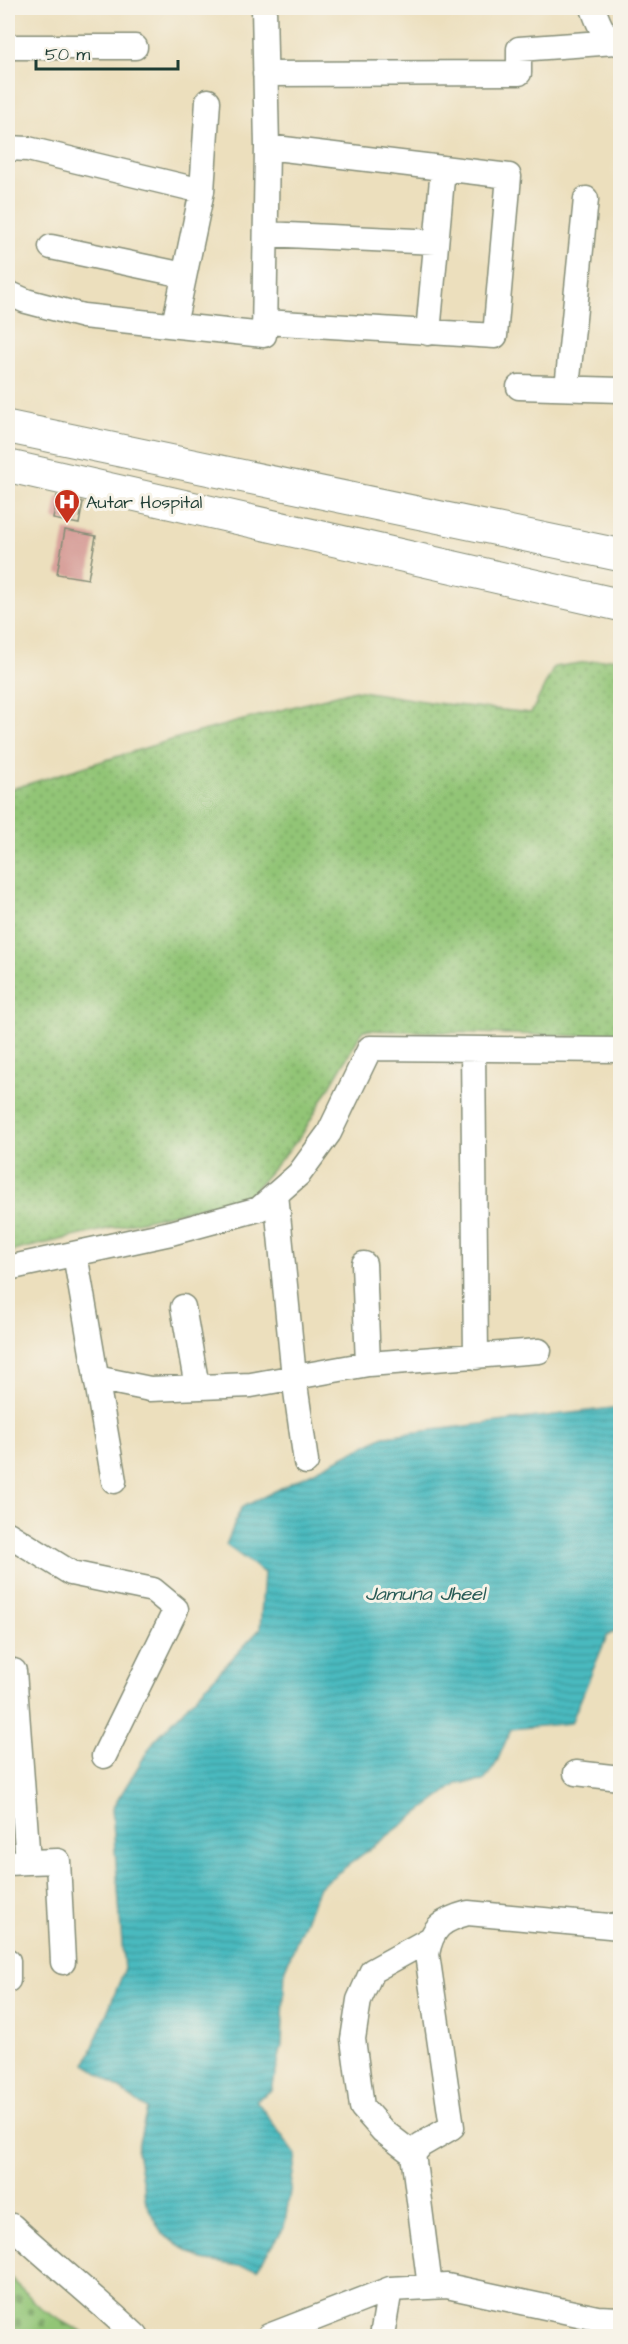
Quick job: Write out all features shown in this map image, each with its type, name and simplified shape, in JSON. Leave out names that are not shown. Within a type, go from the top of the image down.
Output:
[{"type":"main road","points":[[8,427],[621,555]]},
{"type":"main road","points":[[8,451],[621,585]]},
{"type":"main road","points":[[8,466],[621,605]]},
{"type":"street","points":[[8,293],[26,301],[83,316],[264,334],[267,147],[264,8]]},
{"type":"street","points":[[593,8],[599,25],[618,43]]},
{"type":"street","points":[[265,74],[519,73],[519,49],[618,43]]},
{"type":"street","points":[[8,47],[135,47]]},
{"type":"street","points":[[174,325],[202,191],[208,101]]},
{"type":"street","points":[[265,322],[495,336],[509,176],[267,147]]},
{"type":"street","points":[[8,148],[28,149],[202,191]]},
{"type":"street","points":[[428,333],[443,168]]},
{"type":"street","points":[[567,388],[586,199]]},
{"type":"street","points":[[266,234],[436,242]]},
{"type":"street","points":[[51,247],[184,275]]},
{"type":"street","points":[[519,387],[621,390]]},
{"type":"street","points":[[8,1268],[171,1233],[258,1209],[299,1174],[329,1133],[370,1048],[621,1050]]},
{"type":"street","points":[[473,1049],[476,1357]]},
{"type":"street","points":[[276,1194],[294,1377],[306,1462]]},
{"type":"street","points":[[75,1254],[114,1481]]},
{"type":"street","points":[[364,1264],[368,1364]]},
{"type":"street","points":[[183,1307],[197,1387]]},
{"type":"street","points":[[96,1378],[150,1389],[251,1385],[368,1364],[539,1351]]},
{"type":"street","points":[[8,1534],[71,1573],[153,1590],[176,1608],[104,1756]]},
{"type":"street","points":[[8,1670],[14,1671],[18,1862],[58,1861],[63,1962]]},
{"type":"street","points":[[576,1773],[621,1778]]},
{"type":"street","points":[[430,2287],[414,2154],[421,2145],[452,2127],[427,1954],[430,1939],[436,1929],[448,1918],[468,1913],[621,1927]]},
{"type":"street","points":[[414,2154],[384,2131],[362,2107],[352,2039],[359,2000],[372,1971],[430,1939]]},
{"type":"street","points":[[8,1961],[8,1980]]},
{"type":"street","points":[[8,2225],[12,2226],[96,2299],[136,2337]]},
{"type":"street","points":[[269,2337],[390,2289],[447,2286],[597,2318],[621,2319]]},
{"type":"street","points":[[382,2337],[390,2289]]},
{"type":"green space","points":[[620,657],[620,1037],[363,1030],[301,1136],[249,1196],[8,1252],[8,790],[184,736],[355,690],[436,703],[531,713],[554,667]]},
{"type":"green space","points":[[8,2275],[43,2310],[89,2336],[8,2336]]},
{"type":"water","name":"Jamuna Jheel","points":[[620,1407],[620,1628],[607,1636],[571,1723],[511,1729],[496,1764],[484,1781],[457,1784],[319,1887],[285,1969],[282,2045],[272,2090],[256,2100],[296,2155],[284,2228],[257,2269],[202,2260],[162,2234],[146,2203],[137,2151],[147,2109],[86,2064],[124,1971],[112,1809],[154,1741],[260,1629],[264,1573],[226,1545],[241,1508],[384,1436]]},
{"type":"building","points":[[57,496],[83,502],[79,524],[53,519]]},
{"type":"building","points":[[65,530],[96,536],[88,579],[57,574]]},
{"type":"place","name":"Autar Hospital","points":[[67,525]]}]
